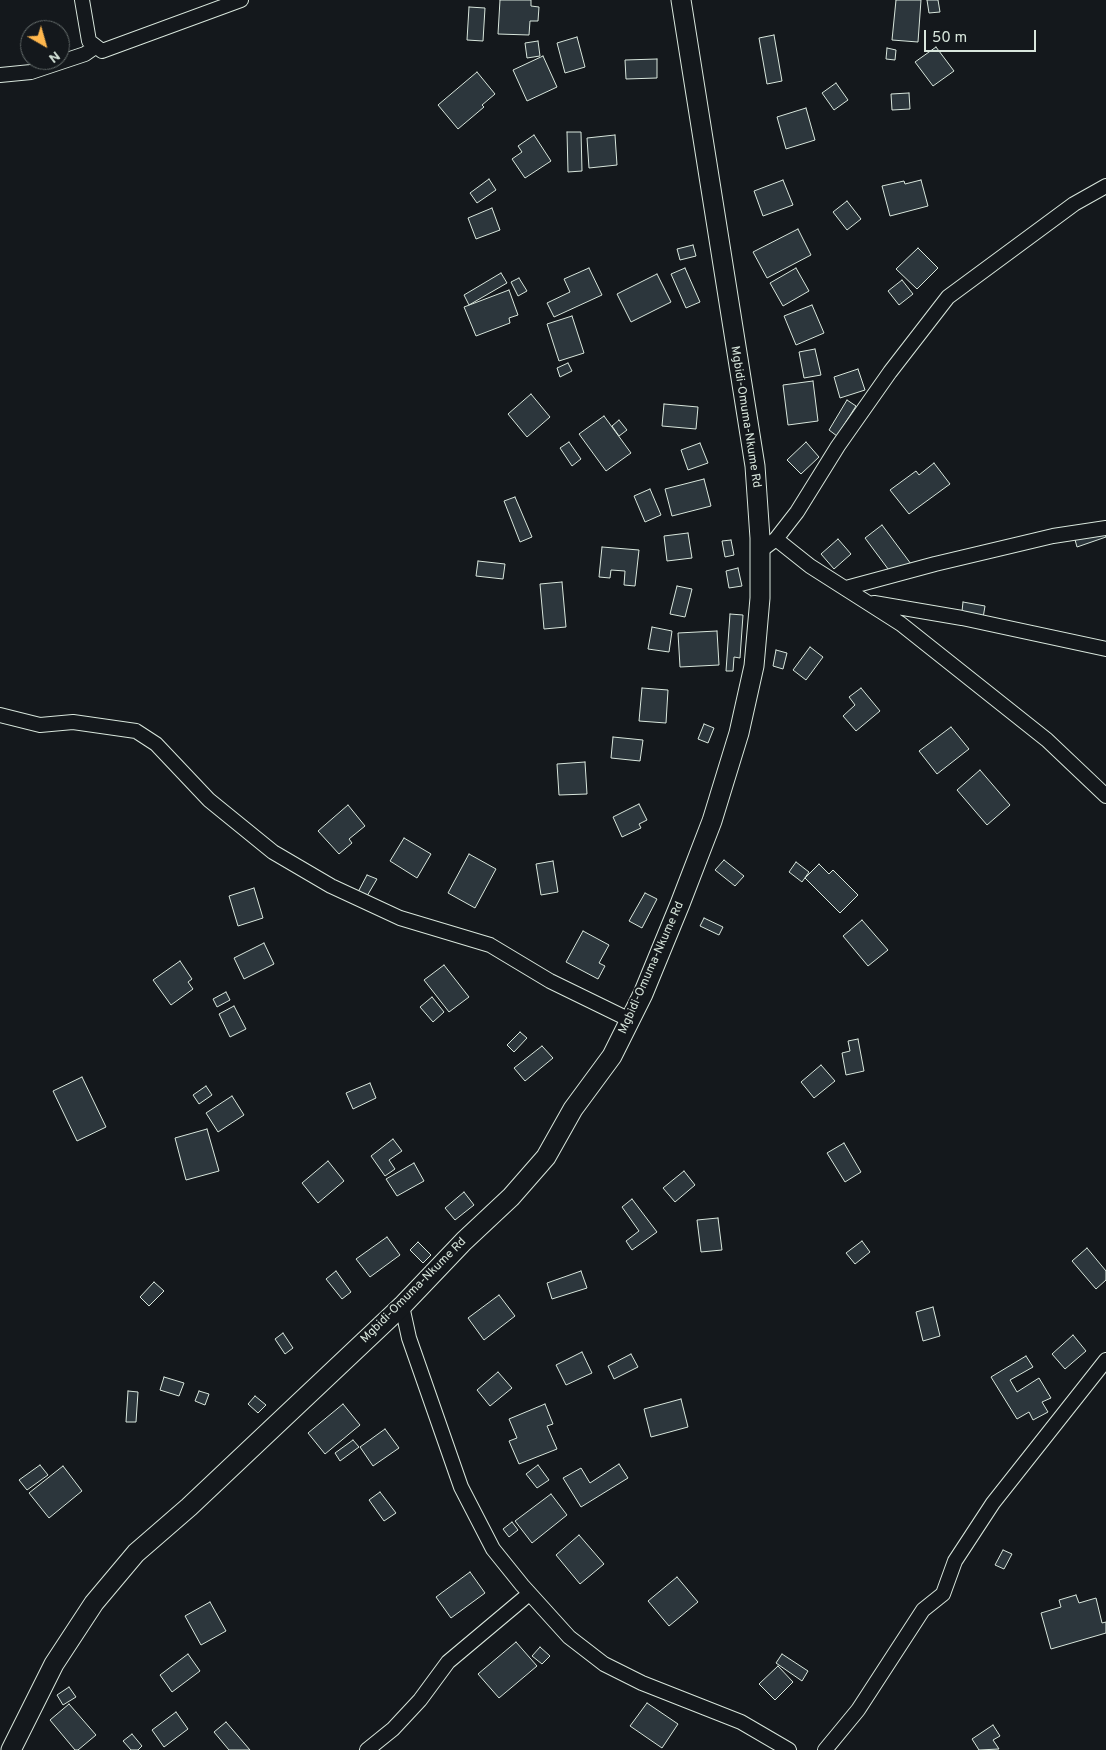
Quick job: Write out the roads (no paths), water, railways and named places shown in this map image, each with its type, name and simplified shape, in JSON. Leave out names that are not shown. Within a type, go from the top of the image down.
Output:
[{"type":"street","points":[[82,0],[89,41],[102,51],[240,0]]},
{"type":"street","name":"Mgbidi-Omuma-Nkume Rd","points":[[11,1750],[54,1664],[94,1603],[136,1553],[189,1507],[402,1306],[464,1241],[511,1197],[546,1157],[573,1109],[612,1056],[643,994],[712,821],[739,733],[754,666],[760,598],[760,551],[755,466],[681,0]]},
{"type":"street","points":[[0,75],[31,72],[84,54],[95,47]]},
{"type":"street","points":[[760,551],[776,538],[797,512],[838,446],[890,372],[948,297],[1074,204],[1106,186]]},
{"type":"street","points":[[846,588],[1044,538],[1106,528]]},
{"type":"street","points":[[776,538],[810,566],[901,624],[1047,740],[1106,796]]},
{"type":"street","points":[[867,602],[962,618],[1106,649]]},
{"type":"street","points":[[0,715],[40,725],[73,722],[136,731],[156,744],[209,800],[273,852],[330,886],[400,918],[490,945],[550,981],[630,1020]]},
{"type":"street","points":[[402,1306],[409,1338],[461,1487],[493,1549],[529,1594],[568,1637],[604,1664],[642,1683],[741,1722],[789,1750]]},
{"type":"street","points":[[825,1750],[858,1710],[923,1610],[943,1594],[955,1561],[993,1503],[1106,1360]]},
{"type":"street","points":[[367,1750],[393,1729],[420,1700],[448,1662],[529,1594]]}]
